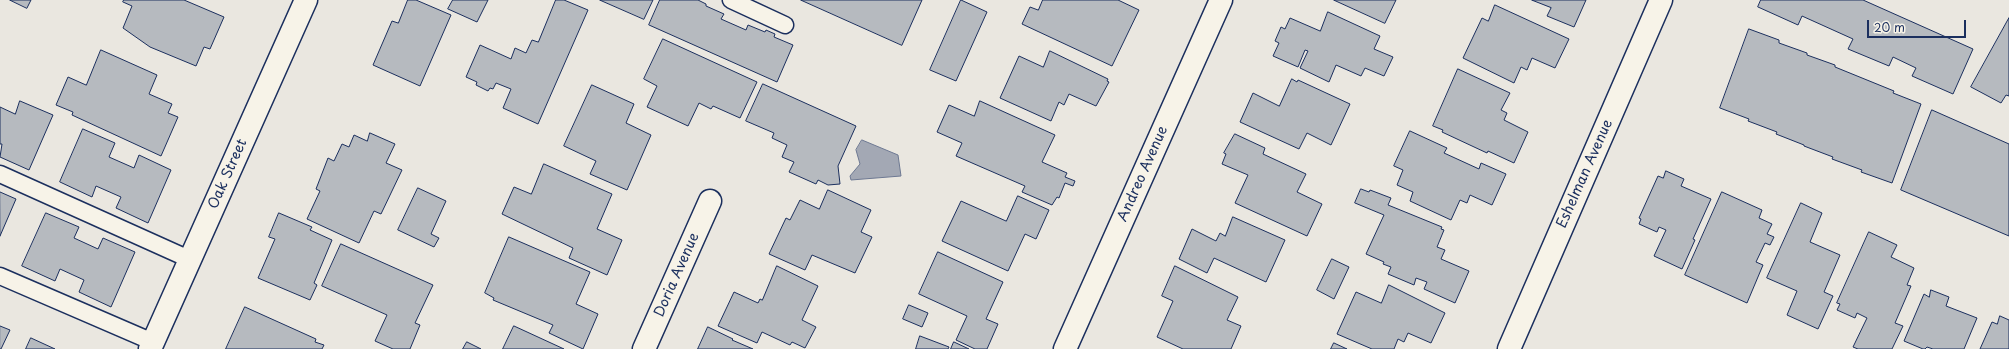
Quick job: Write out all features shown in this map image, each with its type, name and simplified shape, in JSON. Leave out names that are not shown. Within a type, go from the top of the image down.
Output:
[{"type":"street","name":"Oak Street","points":[[152,346],[189,259],[306,0]]},
{"type":"street","name":"Andreo Avenue","points":[[1065,349],[1221,0]]},
{"type":"street","name":"Eshelman Avenue","points":[[1509,349],[1661,0]]},
{"type":"street","name":"Doria Avenue","points":[[644,349],[710,201]]},
{"type":"lane","points":[[731,0],[785,25]]},
{"type":"lane","points":[[0,174],[189,259]]},
{"type":"lane","points":[[0,276],[152,346]]},
{"type":"shaded area","points":[[862,140],[898,155],[901,176],[851,180],[850,176],[860,164],[856,150]]},
{"type":"building","points":[[10,0],[31,0],[27,8]]},
{"type":"building","points":[[124,0],[184,0],[224,17],[210,49],[204,47],[196,66],[150,47],[123,28],[132,6],[123,2]]},
{"type":"building","points":[[408,0],[416,0],[451,15],[420,86],[373,65],[392,21],[398,23]]},
{"type":"building","points":[[453,0],[488,0],[477,22],[448,9]]},
{"type":"building","points":[[556,0],[564,0],[588,10],[538,124],[503,108],[511,89],[496,83],[493,89],[490,88],[488,91],[476,85],[477,82],[466,77],[480,45],[511,59],[515,48],[526,53],[532,40],[538,42]]},
{"type":"building","points":[[600,0],[653,0],[644,19]]},
{"type":"building","points":[[660,0],[698,0],[706,4],[706,6],[724,14],[721,19],[746,30],[748,25],[765,32],[766,30],[775,34],[774,37],[793,45],[777,82],[649,25]]},
{"type":"building","points":[[801,0],[922,0],[902,45]]},
{"type":"building","points":[[961,0],[987,12],[956,81],[930,70]]},
{"type":"building","points":[[1043,0],[1118,0],[1139,10],[1112,66],[1022,24],[1030,7],[1038,10]]},
{"type":"building","points":[[1334,0],[1396,0],[1385,23]]},
{"type":"building","points":[[1532,0],[1586,0],[1574,27],[1547,16],[1551,8]]},
{"type":"building","points":[[1761,0],[1863,0],[1973,49],[1953,94],[1912,76],[1916,68],[1893,57],[1889,66],[1848,49],[1853,39],[1802,16],[1798,25],[1758,7]]},
{"type":"building","points":[[1495,5],[1569,39],[1555,68],[1532,58],[1527,70],[1521,67],[1514,83],[1463,58],[1482,18],[1488,21]]},
{"type":"building","points":[[1328,12],[1380,36],[1374,49],[1393,57],[1384,76],[1365,68],[1361,76],[1336,65],[1329,82],[1300,68],[1308,51],[1305,50],[1298,67],[1273,56],[1279,43],[1275,41],[1281,27],[1285,29],[1290,18],[1320,31]]},
{"type":"building","points":[[2009,18],[2009,96],[2006,95],[2001,103],[1971,87]]},
{"type":"building","points":[[1749,29],[1779,40],[1779,43],[1835,65],[1835,67],[1894,91],[1893,93],[1921,104],[1892,183],[1861,172],[1862,170],[1832,159],[1833,157],[1776,134],[1777,132],[1720,108]]},
{"type":"building","points":[[663,39],[757,82],[740,118],[713,106],[711,109],[699,103],[688,126],[647,107],[657,86],[644,79]]},
{"type":"building","points":[[101,50],[157,75],[149,94],[172,104],[168,113],[178,117],[161,156],[72,115],[73,112],[56,105],[68,77],[86,85]]},
{"type":"building","points":[[1050,51],[1108,79],[1107,81],[1109,82],[1096,106],[1069,94],[1064,105],[1059,102],[1051,121],[1000,98],[1019,56],[1043,67]]},
{"type":"building","points":[[1458,69],[1510,93],[1501,110],[1507,113],[1504,120],[1528,132],[1514,163],[1488,151],[1487,153],[1442,132],[1443,130],[1433,126]]},
{"type":"building","points":[[1292,79],[1297,82],[1298,80],[1350,104],[1331,145],[1307,133],[1299,149],[1240,122],[1253,93],[1279,106]]},
{"type":"building","points":[[763,84],[856,126],[838,166],[840,184],[828,185],[818,180],[816,184],[789,172],[794,162],[782,157],[787,145],[772,138],[774,133],[746,121]]},
{"type":"building","points":[[592,85],[634,104],[626,123],[651,135],[627,190],[590,174],[596,161],[564,146]]},
{"type":"building","points":[[20,101],[53,115],[29,170],[0,157],[2,144],[0,144],[0,107],[15,114]]},
{"type":"building","points":[[980,101],[1055,135],[1042,162],[1067,173],[1065,177],[1075,181],[1073,186],[1065,183],[1059,198],[1057,197],[1052,205],[1022,192],[1025,186],[956,156],[962,143],[937,132],[949,105],[974,116]]},
{"type":"building","points":[[1932,110],[2009,144],[2009,236],[1901,190]]},
{"type":"building","points":[[83,129],[115,143],[109,157],[134,168],[139,155],[171,170],[148,223],[116,208],[121,197],[96,186],[92,197],[60,182]]},
{"type":"building","points":[[1410,131],[1447,148],[1444,153],[1479,169],[1481,163],[1506,174],[1492,205],[1470,195],[1467,203],[1460,200],[1451,220],[1410,201],[1413,192],[1397,185],[1403,170],[1394,166]]},
{"type":"building","points":[[370,133],[395,144],[386,163],[402,170],[381,214],[374,211],[359,243],[307,219],[320,191],[316,189],[328,158],[334,161],[342,144],[349,147],[354,135],[367,141]]},
{"type":"building","points":[[1235,134],[1265,148],[1263,154],[1306,174],[1297,192],[1322,204],[1307,236],[1235,203],[1248,175],[1222,164],[1226,154],[1224,153]]},
{"type":"building","points":[[544,164],[612,194],[597,229],[622,240],[607,275],[569,258],[573,248],[502,214],[514,187],[531,194]]},
{"type":"building","points":[[1666,171],[1684,179],[1681,186],[1711,199],[1693,239],[1695,240],[1682,269],[1654,256],[1666,230],[1659,227],[1657,232],[1639,224],[1641,219],[1639,218],[1658,176],[1663,178]]},
{"type":"building","points":[[418,188],[446,201],[431,234],[439,238],[434,247],[398,230]]},
{"type":"building","points":[[1361,189],[1369,192],[1370,190],[1391,198],[1388,205],[1442,227],[1441,229],[1444,230],[1437,247],[1445,250],[1441,259],[1469,271],[1455,303],[1424,289],[1427,282],[1416,278],[1414,285],[1388,274],[1391,267],[1383,264],[1384,262],[1366,254],[1384,215],[1355,203]]},
{"type":"building","points":[[828,190],[871,210],[861,232],[872,237],[855,273],[812,255],[805,270],[769,254],[786,218],[790,220],[800,200],[819,209]]},
{"type":"building","points":[[0,192],[16,199],[0,236]]},
{"type":"building","points":[[1722,192],[1762,210],[1759,218],[1772,224],[1767,234],[1774,237],[1770,245],[1765,243],[1756,262],[1763,265],[1747,303],[1685,275]]},
{"type":"building","points":[[1018,196],[1049,210],[1036,239],[1025,234],[1008,271],[942,241],[961,201],[1006,221]]},
{"type":"building","points":[[1801,203],[1822,213],[1810,242],[1840,255],[1824,292],[1833,296],[1818,329],[1787,315],[1797,291],[1767,278]]},
{"type":"building","points":[[46,213],[79,227],[74,238],[98,249],[103,238],[135,252],[111,307],[79,292],[84,280],[60,269],[55,281],[22,266]]},
{"type":"building","points":[[279,213],[312,227],[310,230],[332,240],[314,283],[317,285],[310,300],[258,278],[275,239],[269,237]]},
{"type":"building","points":[[1233,217],[1285,240],[1266,282],[1214,258],[1207,273],[1179,259],[1192,229],[1216,241],[1220,233],[1225,236]]},
{"type":"building","points":[[1869,232],[1897,245],[1891,257],[1914,268],[1907,285],[1911,286],[1895,323],[1903,326],[1892,349],[1858,349],[1853,347],[1867,318],[1857,313],[1855,318],[1837,310],[1840,304],[1837,303]]},
{"type":"building","points":[[509,237],[590,272],[576,304],[598,314],[583,349],[549,333],[553,325],[493,300],[494,298],[485,293]]},
{"type":"building","points":[[341,244],[433,285],[415,323],[420,325],[410,349],[393,349],[375,341],[387,315],[322,286]]},
{"type":"building","points":[[938,252],[1003,282],[986,319],[998,324],[987,349],[975,349],[956,340],[967,316],[919,294]]},
{"type":"building","points":[[1332,259],[1349,267],[1334,299],[1317,290]]},
{"type":"building","points":[[777,266],[818,286],[802,320],[816,327],[805,348],[792,342],[790,345],[762,332],[757,343],[718,326],[734,292],[758,303],[760,299],[762,300]]},
{"type":"building","points":[[1175,266],[1238,297],[1227,320],[1241,326],[1231,349],[1183,349],[1157,337],[1173,301],[1162,296]]},
{"type":"building","points":[[1389,285],[1445,313],[1431,343],[1408,333],[1404,342],[1398,339],[1394,349],[1372,349],[1337,334],[1356,292],[1381,303]]},
{"type":"building","points":[[1931,290],[1949,297],[1946,306],[1977,318],[1964,349],[1933,349],[1927,347],[1923,349],[1904,341],[1924,294],[1929,297]]},
{"type":"building","points":[[909,305],[928,313],[922,327],[903,319]]},
{"type":"building","points":[[245,307],[316,339],[315,342],[324,345],[322,349],[226,349]]},
{"type":"building","points":[[2000,316],[2009,320],[2009,349],[1980,349],[1992,322],[1997,324]]},
{"type":"building","points":[[0,326],[10,330],[1,349],[0,349]]},
{"type":"building","points":[[514,326],[564,349],[503,349]]},
{"type":"building","points":[[708,327],[733,339],[732,340],[753,349],[698,349]]},
{"type":"building","points":[[920,336],[949,347],[948,349],[916,349]]},
{"type":"building","points":[[31,338],[55,349],[26,349]]},
{"type":"building","points":[[467,342],[481,349],[463,349]]},
{"type":"building","points":[[954,342],[969,349],[951,349]]},
{"type":"building","points":[[1334,343],[1347,349],[1331,349]]}]
